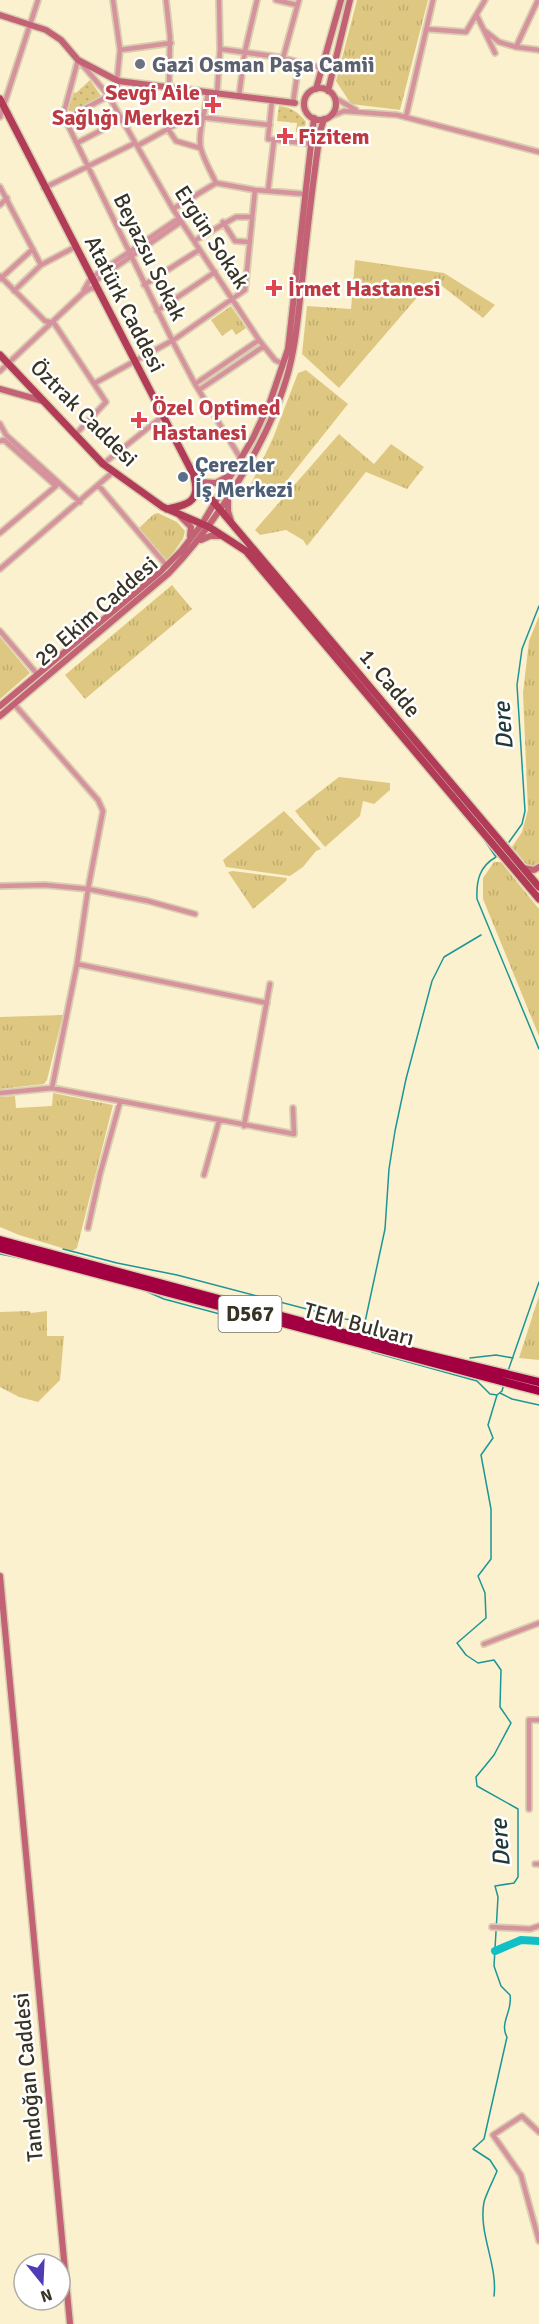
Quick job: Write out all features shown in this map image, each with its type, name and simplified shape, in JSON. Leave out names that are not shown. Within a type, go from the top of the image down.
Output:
[{"type":"highway","name":"TEM Bulvarı","points":[[2,1244],[18,1252],[499,1376]]},
{"type":"highway","name":"D567","points":[[2,1244],[126,1274],[536,1385]]},
{"type":"main road","points":[[316,89],[340,0]]},
{"type":"main road","points":[[328,90],[350,0]]},
{"type":"main road","points":[[0,15],[46,30],[61,40],[78,60],[118,82],[294,103],[314,118],[327,118]]},
{"type":"main road","points":[[232,524],[227,504],[230,492],[278,403],[287,364],[318,141],[327,118],[335,109],[335,98],[328,90],[316,89],[294,103]]},
{"type":"main road","points":[[307,112],[305,103],[308,94]]},
{"type":"main road","name":"Atatürk Caddesi","points":[[2,103],[191,470],[217,506]]},
{"type":"main road","points":[[287,364],[314,118]]},
{"type":"main road","name":"Öztrak Caddesi","points":[[0,356],[103,464],[167,509],[205,525]]},
{"type":"main road","points":[[0,389],[27,395],[46,403]]},
{"type":"main road","points":[[205,525],[241,459],[264,427]]},
{"type":"main road","points":[[167,509],[188,504],[194,497],[196,486],[191,470]]},
{"type":"main road","points":[[199,482],[216,483],[232,474]]},
{"type":"main road","points":[[217,506],[230,492]]},
{"type":"main road","name":"1. Cadde","points":[[217,506],[496,842]]},
{"type":"main road","points":[[179,515],[191,527],[189,541]]},
{"type":"main road","name":"1. Cadde","points":[[205,525],[246,551],[260,566],[505,852],[539,899]]},
{"type":"main road","name":"29 Ekim Caddesi","points":[[0,706],[167,566],[205,525]]},
{"type":"main road","name":"29 Ekim Caddesi","points":[[0,716],[169,573],[197,541],[205,525]]},
{"type":"main road","points":[[197,541],[210,536],[226,537]]},
{"type":"main road","name":"1. Cadde","points":[[505,852],[539,886]]},
{"type":"main road","points":[[523,868],[534,870],[539,867]]},
{"type":"main road","name":"Tandoğan Caddesi","points":[[0,1576],[70,2324]]},
{"type":"street","points":[[0,117],[2,103],[7,95],[38,0]]},
{"type":"street","points":[[78,60],[64,112],[65,119],[111,94],[118,82],[120,50],[113,0]]},
{"type":"street","points":[[166,0],[171,44],[169,88]]},
{"type":"street","points":[[217,94],[220,49],[219,0]]},
{"type":"street","points":[[239,96],[245,51],[257,0]]},
{"type":"street","points":[[276,0],[298,3],[284,58]]},
{"type":"street","points":[[406,117],[433,0]]},
{"type":"street","points":[[426,29],[466,32],[485,0]]},
{"type":"street","points":[[516,47],[538,0]]},
{"type":"street","points":[[477,16],[495,53]]},
{"type":"street","points":[[484,30],[499,42],[539,50]]},
{"type":"street","points":[[120,50],[171,44]]},
{"type":"street","points":[[220,49],[284,58],[321,68]]},
{"type":"street","name":"Ergün Sokak","points":[[78,60],[99,85],[111,94],[117,113],[173,209],[259,340],[275,360],[287,364]]},
{"type":"street","points":[[294,103],[299,62]]},
{"type":"street","points":[[99,85],[110,76]]},
{"type":"street","points":[[208,93],[205,117],[200,131],[200,148],[216,183]]},
{"type":"street","points":[[335,98],[358,111]]},
{"type":"street","points":[[272,100],[268,139],[311,144]]},
{"type":"street","points":[[327,118],[344,111],[406,117],[539,152]]},
{"type":"street","points":[[45,188],[191,116],[270,125]]},
{"type":"street","name":"Beyazsu Sokak","points":[[65,119],[172,340],[195,384],[241,459]]},
{"type":"street","points":[[76,143],[122,120]]},
{"type":"street","points":[[168,129],[176,141],[200,148]]},
{"type":"street","points":[[268,191],[274,140]]},
{"type":"street","points":[[173,209],[216,183],[255,190],[305,194]]},
{"type":"street","points":[[0,187],[41,265]]},
{"type":"street","points":[[95,383],[172,340],[245,290],[255,190]]},
{"type":"street","points":[[0,205],[7,198]]},
{"type":"street","points":[[194,241],[223,222],[236,217],[252,217]]},
{"type":"street","points":[[0,371],[83,292],[131,253],[180,220]]},
{"type":"street","points":[[223,222],[235,241],[250,242]]},
{"type":"street","points":[[14,291],[41,265],[75,247]]},
{"type":"street","points":[[33,249],[0,278],[49,323],[54,323],[106,402],[75,435]]},
{"type":"street","points":[[144,285],[200,250]]},
{"type":"street","points":[[157,311],[215,272]]},
{"type":"street","points":[[83,292],[92,288],[94,283]]},
{"type":"street","points":[[195,384],[259,340]]},
{"type":"street","points":[[199,390],[264,346]]},
{"type":"street","points":[[103,464],[163,416]]},
{"type":"street","points":[[0,424],[6,435],[80,502]]},
{"type":"street","points":[[0,436],[6,435]]},
{"type":"street","points":[[0,441],[4,440],[56,486],[0,533]]},
{"type":"street","points":[[0,569],[113,472]]},
{"type":"street","points":[[99,486],[167,566]]},
{"type":"street","points":[[0,631],[38,675]]},
{"type":"street","points":[[14,704],[102,806],[103,811],[77,964],[52,1088]]},
{"type":"street","points":[[0,886],[45,885],[88,889],[148,901],[195,914]]},
{"type":"street","points":[[77,964],[267,1004]]},
{"type":"street","points":[[244,1126],[270,984]]},
{"type":"street","points":[[0,1093],[52,1088],[294,1134],[293,1108]]},
{"type":"street","points":[[88,1228],[120,1102]]},
{"type":"street","points":[[204,1175],[219,1121]]},
{"type":"street","points":[[484,1644],[531,1624],[539,1623]]},
{"type":"street","points":[[529,1809],[529,1720],[539,1720]]},
{"type":"street","points":[[492,1927],[530,1929],[539,1926]]},
{"type":"street","points":[[539,2132],[522,2116],[493,2135],[521,2175],[539,2239]]},
{"type":"green space","points":[[357,0],[428,0],[400,110],[351,104],[336,81]]},
{"type":"green space","points":[[90,80],[101,96],[71,113],[68,110],[74,92],[76,93]]},
{"type":"green space","points":[[279,106],[294,111],[303,118],[306,122],[304,133],[296,132],[297,123],[277,121]]},
{"type":"green space","points":[[355,260],[444,273],[495,305],[483,318],[433,279],[339,388],[302,354],[307,306],[351,309]]},
{"type":"green space","points":[[231,306],[246,328],[236,335],[232,329],[222,336],[211,320]]},
{"type":"green space","points":[[306,370],[348,404],[281,488],[269,495],[259,492],[251,484],[273,438],[298,373]]},
{"type":"green space","points":[[339,434],[374,464],[391,444],[424,467],[407,489],[366,472],[307,546],[303,540],[286,530],[260,535],[255,530]]},
{"type":"green space","points":[[158,513],[177,522],[185,531],[183,539],[167,561],[139,528]]},
{"type":"green space","points":[[172,585],[192,609],[85,699],[65,675]]},
{"type":"green space","points":[[539,616],[539,862],[535,866],[528,866],[512,847],[522,832],[528,810],[523,693],[529,641]]},
{"type":"green space","points":[[0,637],[30,673],[0,699]]},
{"type":"green space","points":[[339,777],[390,783],[390,790],[374,804],[363,801],[360,816],[325,847],[295,811]]},
{"type":"green space","points":[[284,811],[321,849],[316,851],[303,867],[290,876],[226,867],[223,860]]},
{"type":"green space","points":[[494,862],[501,862],[539,909],[539,1036],[483,899],[483,878]]},
{"type":"green space","points":[[228,872],[287,878],[253,909]]},
{"type":"green space","points":[[63,1015],[47,1080],[44,1084],[0,1089],[0,1017]]},
{"type":"green space","points":[[53,1093],[113,1105],[77,1248],[72,1251],[0,1227],[0,1097],[15,1096],[16,1108],[52,1106]]},
{"type":"green space","points":[[539,1296],[539,1360],[519,1358]]},
{"type":"green space","points":[[29,1311],[31,1313],[47,1311],[47,1336],[64,1336],[60,1380],[38,1402],[19,1397],[0,1387],[0,1312]]},
{"type":"waterway","name":"Dere","points":[[509,842],[522,824],[525,811],[517,685],[522,649],[539,606]]},
{"type":"waterway","points":[[481,835],[496,857],[480,874],[477,899],[539,1049]]},
{"type":"waterway","points":[[63,1249],[365,1322],[385,1229],[389,1169],[395,1131],[432,981],[444,957],[481,935]]},
{"type":"waterway","points":[[0,1254],[25,1259]]},
{"type":"waterway","points":[[508,1371],[539,1282]]},
{"type":"waterway","points":[[143,1290],[164,1299],[268,1327]]},
{"type":"waterway","points":[[372,1352],[477,1381],[490,1394],[497,1395]]},
{"type":"waterway","points":[[470,1358],[496,1355],[513,1358]]},
{"type":"waterway","name":"Dere","points":[[494,2296],[493,2273],[483,2214],[485,2198],[497,2171],[490,2160],[473,2149],[484,2139],[507,2037],[505,2022],[510,2006],[510,1995],[501,1986],[494,1966],[498,1897],[495,1886],[514,1883],[518,1877],[518,1809],[477,1786],[476,1777],[494,1755],[511,1723],[500,1707],[501,1670],[494,1660],[478,1663],[466,1655],[457,1643],[486,1618],[485,1593],[478,1576],[491,1559],[491,1509],[481,1455],[493,1438],[488,1425],[497,1395],[502,1391],[504,1384]]},
{"type":"waterway","points":[[500,1393],[512,1399],[539,1405]]},
{"type":"waterway","points":[[495,1951],[521,1940],[539,1941]]},
{"type":"place","name":"Gazi Osman Paşa Camii","points":[[140,64]]},
{"type":"place","name":"Sevgi Aile Sağlığı Merkezi","points":[[213,105]]},
{"type":"place","name":"Fizitem","points":[[285,136]]},
{"type":"place","name":"İrmet Hastanesi","points":[[274,288]]},
{"type":"place","name":"Özel Optimed Hastanesi","points":[[139,420]]},
{"type":"place","name":"Çerezler İş Merkezi","points":[[183,477]]}]
